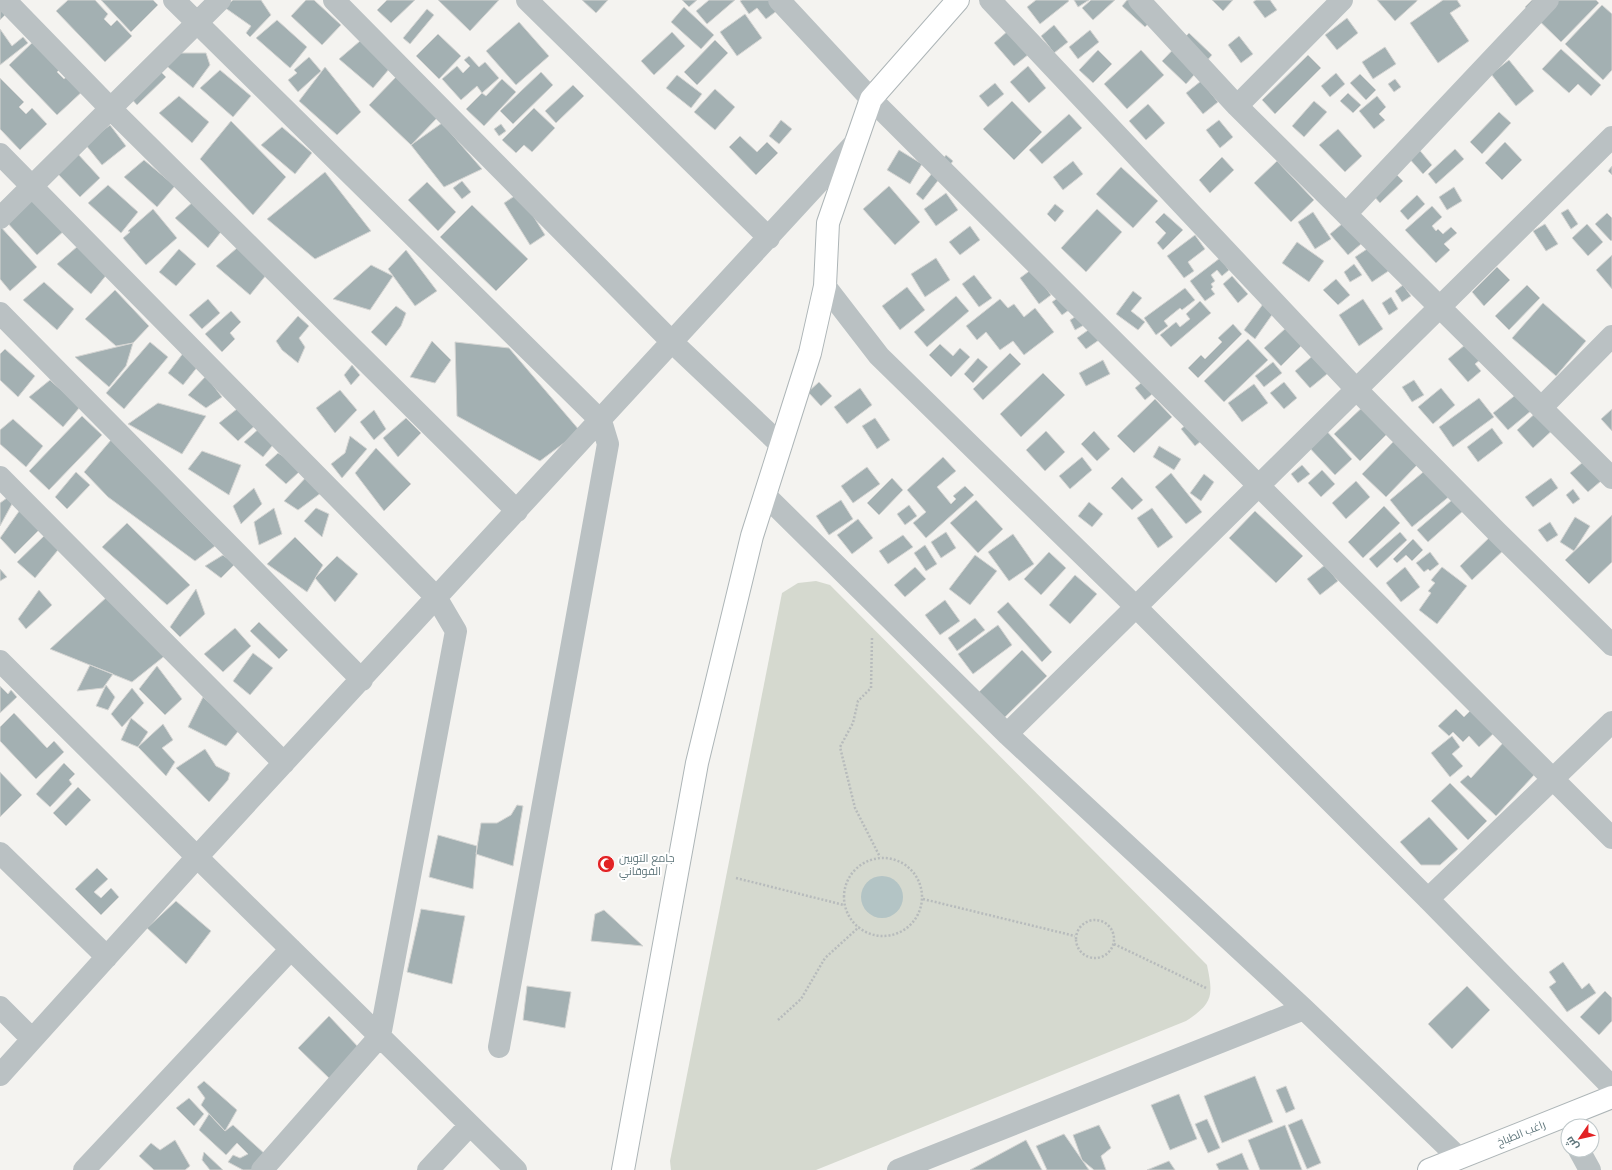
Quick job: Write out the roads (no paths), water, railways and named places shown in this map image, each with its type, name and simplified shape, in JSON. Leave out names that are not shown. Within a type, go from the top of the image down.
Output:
[{"type":"main road","points":[[623,1170],[697,763],[752,536],[810,353],[825,286],[828,223],[854,144],[871,99],[958,0]]},
{"type":"main road","name":"راغب الطباخ","points":[[1575,1118],[1612,1097]]},
{"type":"main road","name":"راغب الطباخ","points":[[1429,1170],[1459,1158],[1560,1125]]},
{"type":"street","points":[[5,0],[110,108],[518,511]]},
{"type":"street","points":[[174,0],[601,421],[608,444],[499,1047]]},
{"type":"street","points":[[0,218],[220,0]]},
{"type":"street","points":[[334,0],[672,342],[781,445]]},
{"type":"street","points":[[527,0],[769,238]]},
{"type":"street","points":[[779,0],[871,99],[1612,838]]},
{"type":"street","points":[[990,0],[1356,389],[1496,531],[1612,645]]},
{"type":"street","points":[[1139,0],[1237,106],[1612,478]]},
{"type":"street","points":[[1237,106],[1341,0]]},
{"type":"street","points":[[1346,214],[1548,0]]},
{"type":"street","points":[[1007,734],[1612,137]]},
{"type":"street","points":[[0,1075],[197,857],[362,680],[436,597],[601,421],[854,144]]},
{"type":"street","points":[[0,154],[436,597],[456,631],[380,1036],[262,1170]]},
{"type":"street","points":[[825,286],[879,356],[1136,607],[1428,899],[1612,1087]]},
{"type":"street","points":[[0,313],[362,680]]},
{"type":"street","points":[[1541,408],[1612,336]]},
{"type":"street","points":[[0,477],[284,763]]},
{"type":"street","points":[[765,495],[1007,734],[1304,1009],[1459,1158]]},
{"type":"street","points":[[0,660],[197,857],[516,1170]]},
{"type":"street","points":[[1428,899],[1612,722]]},
{"type":"street","points":[[0,853],[107,957]]},
{"type":"street","points":[[84,1170],[291,949]]},
{"type":"street","points":[[0,1007],[32,1039]]},
{"type":"street","points":[[898,1170],[1304,1009]]},
{"type":"street","points":[[428,1170],[470,1125]]},
{"type":"street","points":[[1583,1158],[1590,1170]]},
{"type":"place","name":"جامع التوبين الفوقاني","points":[[606,864]]}]
